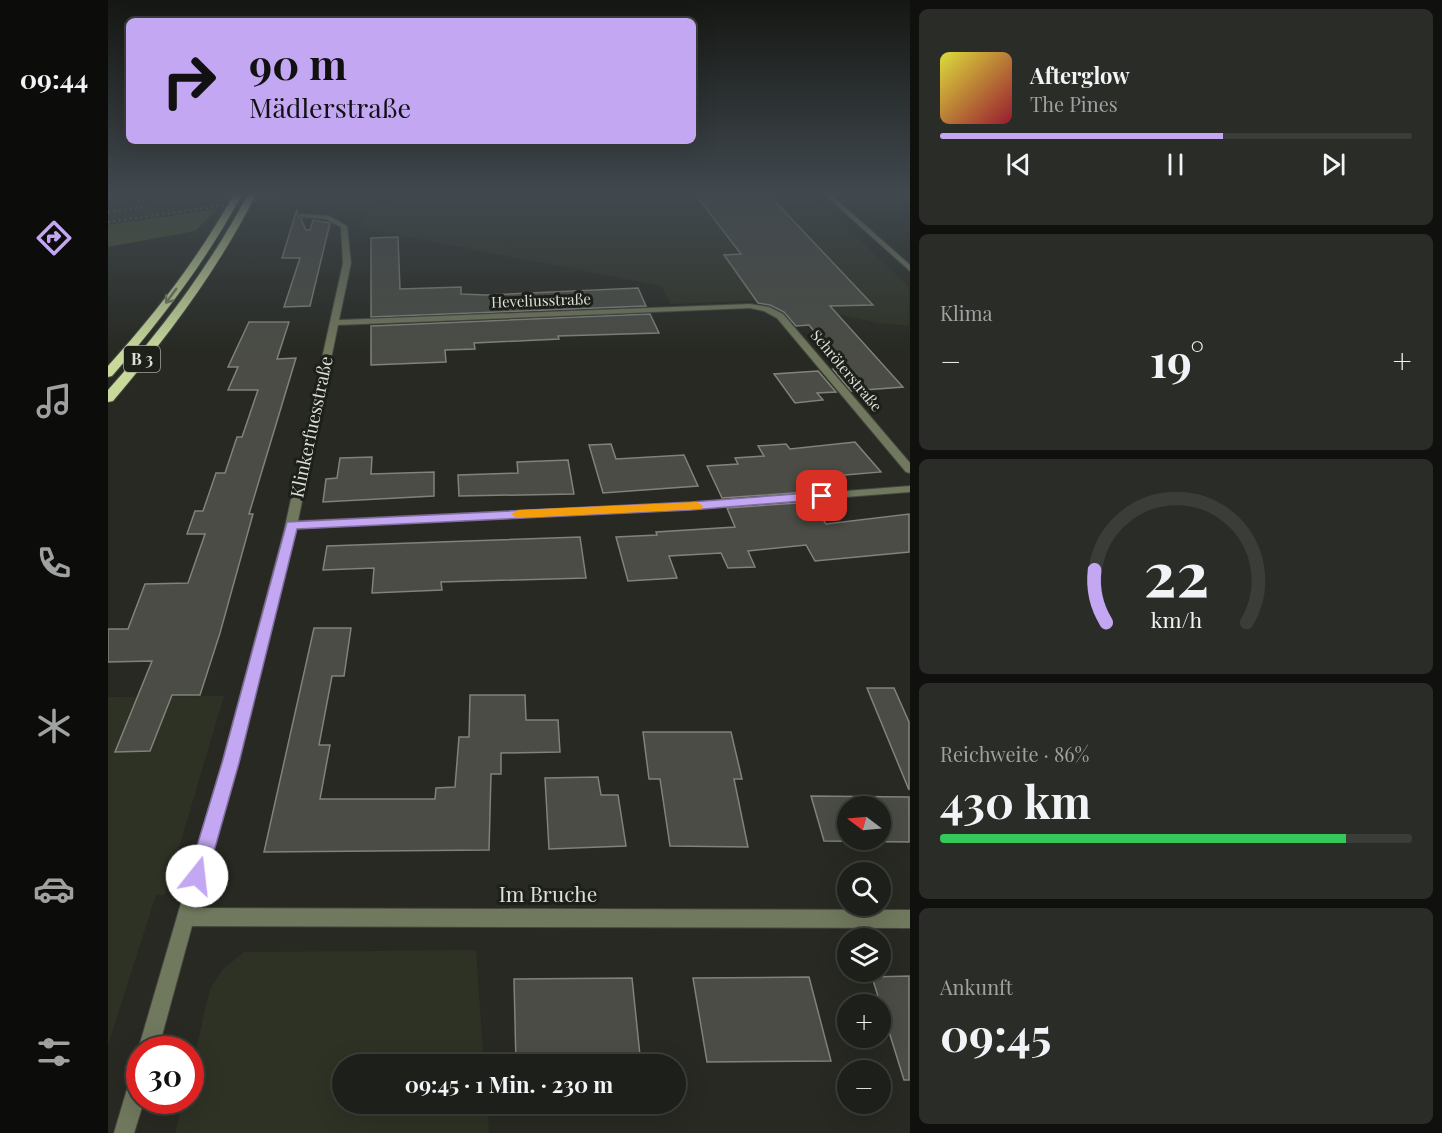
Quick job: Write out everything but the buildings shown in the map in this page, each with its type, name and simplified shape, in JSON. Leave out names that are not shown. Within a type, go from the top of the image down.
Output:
[{"type":"highway","name":"B 3","points":[[108,373],[155,318],[205,247]]},
{"type":"highway","name":"B 3","points":[[108,398],[174,319],[221,247]]},
{"type":"street","name":"Klinkerfuesstraße","points":[[152,1036],[230,763],[292,525],[347,263],[346,247]]},
{"type":"street","points":[[885,247],[909,269]]},
{"type":"street","name":"Heveliusstraße","points":[[333,323],[750,306]]},
{"type":"street","name":"Schröterstraße","points":[[750,306],[780,315],[909,470]]},
{"type":"street","points":[[292,525],[691,506],[909,489]]},
{"type":"street","name":"Im Bruche","points":[[186,917],[909,919]]},
{"type":"street","points":[[124,1133],[130,1114]]},
{"type":"shaded area","points":[[460,247],[867,247],[909,287],[909,326],[878,323],[768,300],[671,304],[661,286]]},
{"type":"shaded area","points":[[224,696],[165,895],[156,895],[108,1045],[108,697]]},
{"type":"shaded area","points":[[476,950],[483,1054],[332,1054],[332,1114],[488,1114],[489,1133],[175,1133],[180,1114],[204,1114],[204,1036],[199,1036],[210,989],[222,970],[244,952]]},
{"type":"slow traffic","points":[[518,514],[697,506]]},
{"type":"route","points":[[197,876],[230,763],[292,525],[691,506],[822,496]]}]
